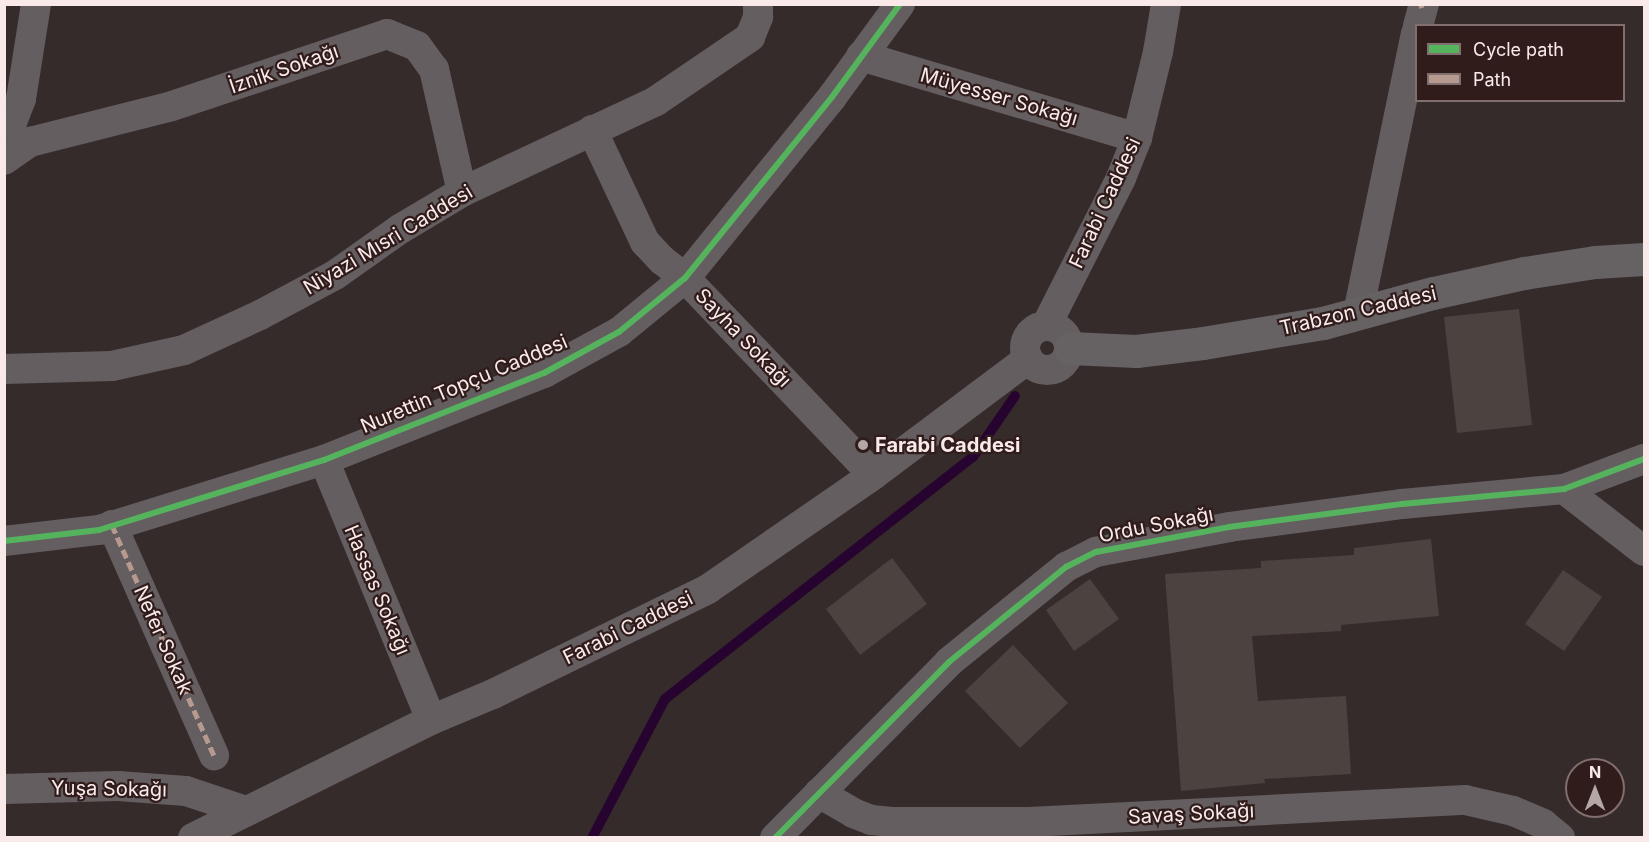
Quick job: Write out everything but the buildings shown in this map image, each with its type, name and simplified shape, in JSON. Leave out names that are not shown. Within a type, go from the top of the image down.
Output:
[{"type":"street","points":[[4,142],[21,99],[36,4]]},
{"type":"street","name":"Niyazi Mısri Caddesi","points":[[4,369],[112,366],[184,350],[260,315],[335,274],[400,229],[462,192],[656,101],[750,37],[758,17],[758,4]]},
{"type":"street","name":"Nurettin Topçu Caddesi","points":[[4,542],[99,530],[324,460],[544,373],[619,332],[685,278],[832,97],[900,4]]},
{"type":"street","name":"Farabi Caddesi","points":[[1046,326],[1121,178],[1137,138],[1158,52],[1166,4]]},
{"type":"street","name":"İznik Sokağı","points":[[4,160],[30,142],[172,106],[387,34],[417,46],[434,69],[462,192]]},
{"type":"street","points":[[1358,313],[1415,39]]},
{"type":"street","name":"Müyesser Sokağı","points":[[861,56],[1137,138]]},
{"type":"street","name":"Sayha Sokağı","points":[[592,130],[645,242],[662,260],[685,278],[873,475]]},
{"type":"street","name":"Trabzon Caddesi","points":[[1070,348],[1136,351],[1203,343],[1323,323],[1433,293],[1524,273],[1595,262],[1644,259]]},
{"type":"street","points":[[1046,326],[1060,329],[1065,334],[1070,348],[1065,361],[1053,370],[1039,368],[1028,359],[1025,344],[1032,331],[1046,326]]},
{"type":"street","name":"Farabi Caddesi","points":[[193,837],[431,720],[493,694],[708,589],[873,475],[1028,359]]},
{"type":"street","name":"Ordu Sokağı","points":[[775,837],[949,662],[1066,567],[1096,552],[1240,526],[1402,504],[1564,489],[1644,459]]},
{"type":"street","name":"Hassas Sokağı","points":[[324,460],[431,720]]},
{"type":"street","points":[[1564,489],[1644,551]]},
{"type":"street","name":"Nefer Sokak","points":[[112,525],[214,755]]},
{"type":"street","name":"Yuşa Sokağı","points":[[4,789],[118,786],[186,791],[246,811]]},
{"type":"street","name":"Savaş Sokağı","points":[[819,793],[871,820],[895,822],[1088,819],[1465,800],[1513,811],[1543,824],[1560,837]]},
{"type":"waterway","points":[[592,838],[665,699],[973,457],[1015,396]]},
{"type":"marked path","points":[[1421,4],[1422,8]]},
{"type":"marked path","points":[[112,525],[214,755]]},
{"type":"cycle path","points":[[4,541],[99,530],[324,460],[544,373],[619,332],[685,278],[832,97],[900,4]]},
{"type":"cycle path","points":[[775,838],[949,662],[1066,567],[1096,552],[1229,527],[1402,504],[1564,489],[1644,459]]},
{"type":"place","name":"Farabi̇ Caddesi̇","points":[[863,445]]}]
